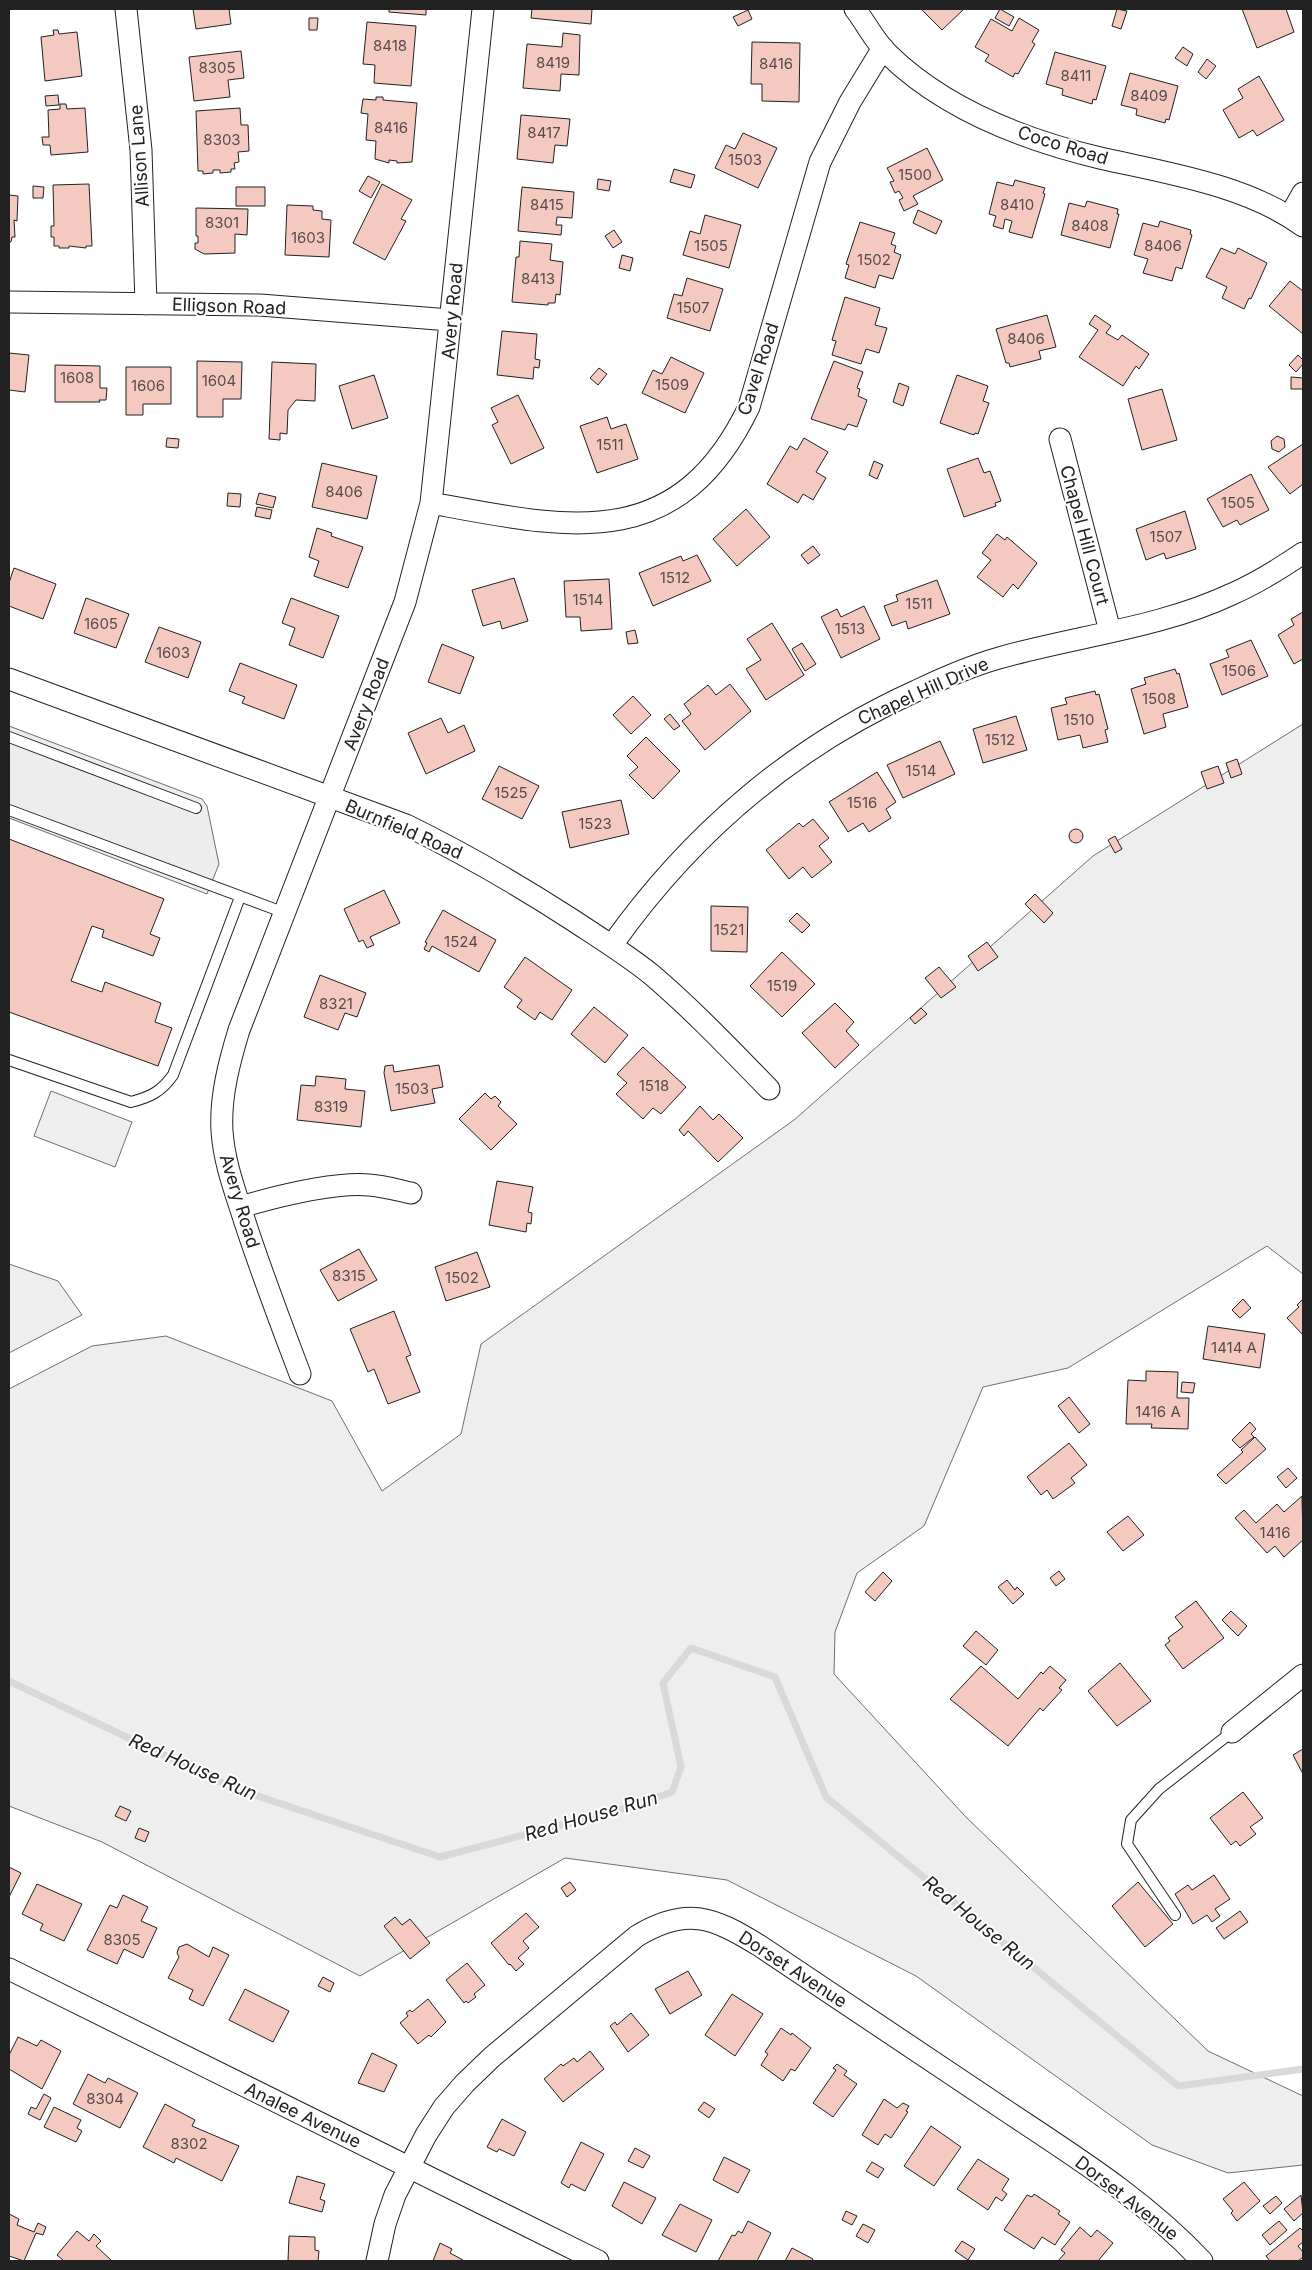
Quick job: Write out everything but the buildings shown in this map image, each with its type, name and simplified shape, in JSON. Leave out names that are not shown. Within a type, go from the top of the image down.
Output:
[{"type":"street","name":"Allison Lane","points":[[126,9],[141,150],[146,304]]},
{"type":"street","name":"Avery Road","points":[[300,1374],[225,1162],[222,1130],[223,1104],[231,1058],[239,1030],[405,602],[431,503],[483,9]]},
{"type":"street","name":"Coco Road","points":[[855,9],[883,48],[909,73],[947,98],[1025,136],[1102,158],[1164,171],[1245,197],[1297,221]]},
{"type":"street","name":"Cavel Road","points":[[431,503],[535,522],[564,524],[603,522],[628,518],[676,498],[703,474],[729,443],[749,407],[820,162],[850,102],[883,48]]},
{"type":"street","points":[[1297,221],[1303,193]]},
{"type":"street","name":"Elligson Road","points":[[9,302],[260,304],[450,320]]},
{"type":"street","name":"Chapel Hill Court","points":[[1060,438],[1110,631]]},
{"type":"street","name":"Chapel Hill Drive","points":[[612,946],[642,904],[717,823],[775,774],[852,723],[943,678],[989,661],[1172,616],[1232,595],[1303,553]]},
{"type":"street","name":"Burnfield Road","points":[[9,679],[406,825],[452,847],[522,887],[612,946],[651,975],[684,1004],[769,1089]]},
{"type":"street","points":[[240,1207],[278,1196],[346,1186],[368,1185],[411,1193]]},
{"type":"street","points":[[1232,1732],[1303,1675]]},
{"type":"street","name":"Dorset Avenue","points":[[377,2261],[385,2224],[408,2168],[444,2107],[492,2057],[637,1936],[658,1923],[676,1918],[699,1918],[738,1932],[760,1946],[1090,2167],[1164,2223],[1202,2261]]},
{"type":"street","name":"Analee Avenue","points":[[9,1969],[598,2261]]},
{"type":"lane","points":[[9,737],[196,808]]},
{"type":"lane","points":[[9,810],[285,913]]},
{"type":"lane","points":[[9,1060],[131,1102],[150,1098],[163,1089],[173,1075],[240,896]]},
{"type":"lane","points":[[1175,1914],[1126,1844],[1131,1820],[1159,1789],[1232,1732]]},
{"type":"shaded area","points":[[1303,724],[1303,1274],[1267,1246],[1068,1368],[983,1387],[924,1526],[857,1573],[835,1632],[834,1674],[965,1816],[1208,2051],[1303,2096],[1303,2165],[1228,2173],[1152,2145],[916,1976],[727,1880],[565,1858],[360,1976],[102,1842],[9,1806],[9,1389],[92,1346],[166,1336],[332,1401],[382,1491],[461,1434],[481,1344],[794,1120],[1093,856]]},
{"type":"shaded area","points":[[9,726],[202,799],[207,806],[219,864],[207,894],[9,818]]},
{"type":"shaded area","points":[[51,1091],[132,1122],[115,1167],[34,1136]]},
{"type":"shaded area","points":[[9,1264],[58,1281],[82,1315],[9,1353]]},
{"type":"waterway","name":"Red House Run","points":[[9,1681],[231,1787],[440,1857],[626,1808],[672,1792],[681,1767],[663,1683],[691,1648],[775,1677],[826,1797],[1178,2086],[1303,2069]]}]
